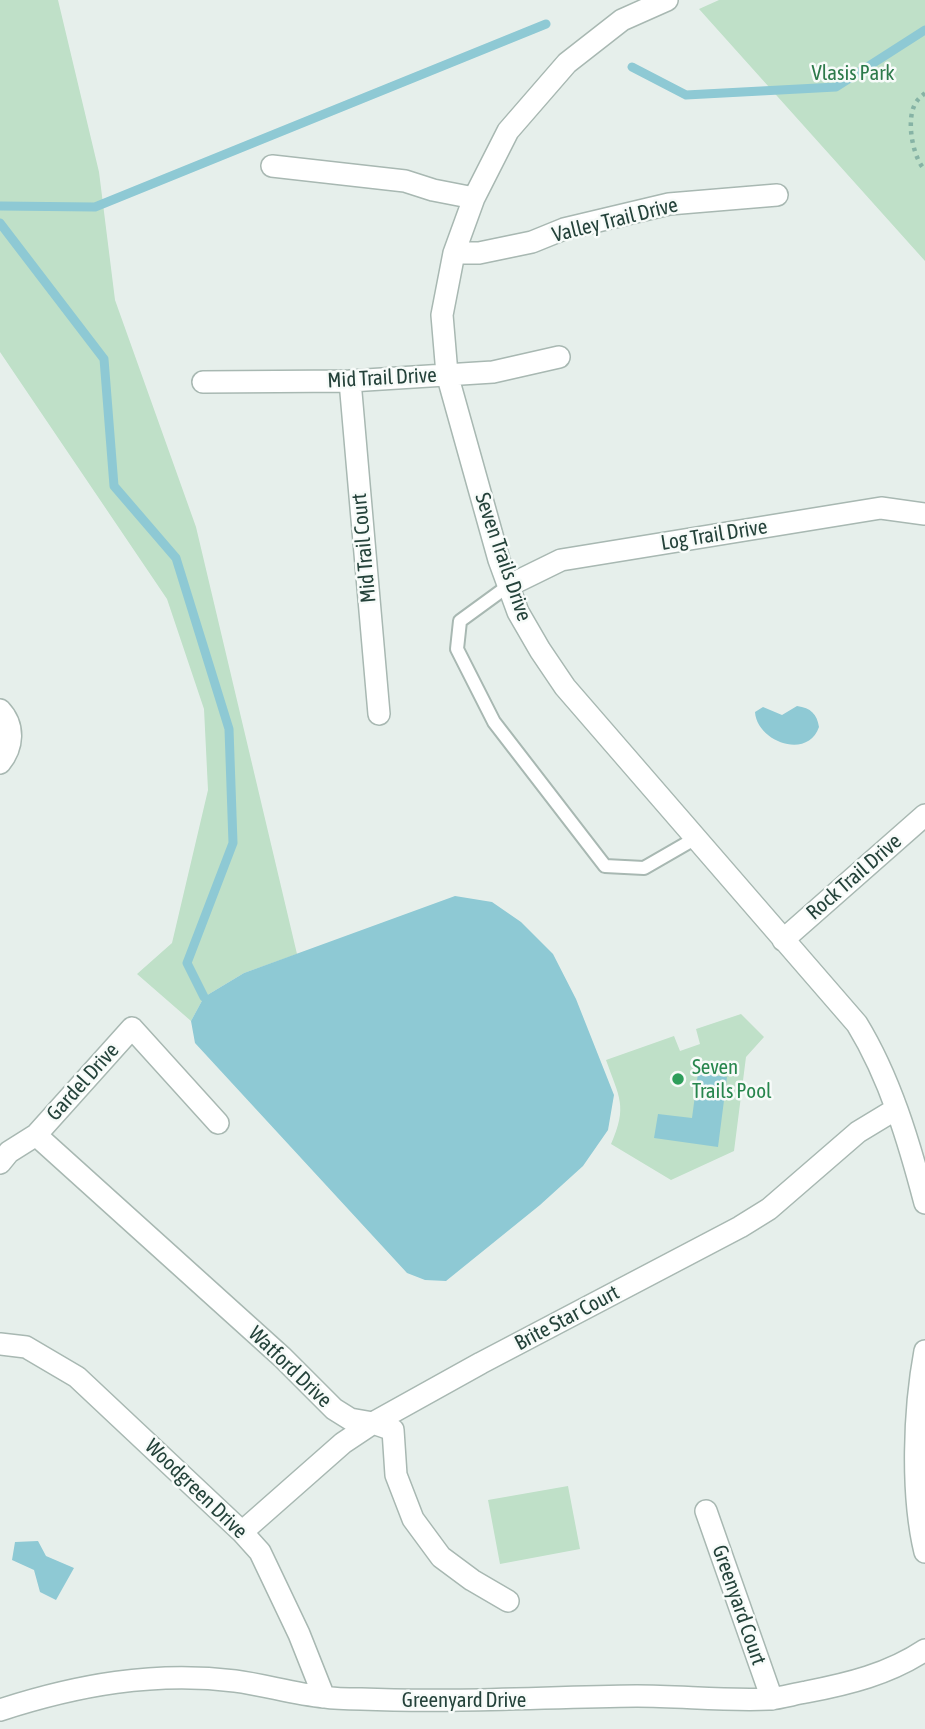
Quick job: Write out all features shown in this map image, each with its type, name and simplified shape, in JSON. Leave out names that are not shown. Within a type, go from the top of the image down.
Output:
[{"type":"street","name":"Seven Trails Drive","points":[[667,0],[622,20],[567,63],[508,131],[474,198],[454,253],[442,315],[447,374],[508,586],[518,612],[565,687],[857,1024],[875,1054],[896,1109],[914,1158],[925,1203]]},
{"type":"street","points":[[272,166],[405,181],[474,198]]},
{"type":"street","name":"Valley Trail Drive","points":[[454,253],[478,253],[532,242],[564,229],[669,204],[777,195]]},
{"type":"street","name":"Mid Trail Drive","points":[[203,382],[350,382],[493,372],[559,357]]},
{"type":"street","name":"Mid Trail Court","points":[[350,382],[379,714]]},
{"type":"street","name":"Log Trail Drive","points":[[508,586],[561,560],[881,508],[925,514]]},
{"type":"street","points":[[0,710],[9,724],[11,737],[9,749],[0,763]]},
{"type":"street","name":"Rock Trail Drive","points":[[783,940],[925,815]]},
{"type":"street","name":"Gardel Drive","points":[[0,1163],[9,1152],[36,1135],[132,1028],[218,1123]]},
{"type":"street","name":"Brite Star Court","points":[[242,1531],[343,1443],[373,1423],[740,1227],[769,1209],[859,1132],[896,1109]]},
{"type":"street","name":"Watford Drive","points":[[36,1135],[282,1357],[334,1409],[350,1419],[393,1430],[396,1475],[413,1519],[441,1557],[472,1580],[508,1601]]},
{"type":"street","name":"Woodgreen Drive","points":[[0,1344],[26,1347],[77,1377],[242,1531],[260,1552],[299,1634],[324,1698]]},
{"type":"street","points":[[925,1351],[918,1522],[925,1552]]},
{"type":"street","name":"Greenyard Court","points":[[706,1511],[772,1699]]},
{"type":"street","name":"Greenyard Drive","points":[[0,1710],[46,1695],[142,1678],[181,1677],[236,1681],[324,1698],[464,1702],[637,1696],[772,1699],[879,1674],[925,1650]]},
{"type":"lane","points":[[508,586],[460,621],[457,649],[494,722],[605,866],[644,868],[696,838]]},
{"type":"path","points":[[925,93],[916,102],[910,120],[912,141],[925,170]]},
{"type":"green space","points":[[0,0],[58,0],[99,172],[115,300],[196,527],[297,954],[244,973],[204,997],[191,1021],[137,974],[172,943],[208,790],[204,709],[167,599],[0,352]]},
{"type":"green space","name":"Vlasis Park","points":[[719,0],[925,0],[925,261],[699,9]]},
{"type":"green space","name":"Seven Trails Pool","points":[[741,1014],[764,1037],[746,1057],[734,1151],[671,1180],[611,1144],[619,1120],[620,1102],[606,1060],[674,1036],[680,1051],[700,1044],[696,1029]]},
{"type":"green space","points":[[568,1486],[580,1549],[500,1564],[488,1500]]},
{"type":"water","points":[[797,706],[810,710],[818,722],[819,727],[813,737],[805,743],[794,745],[773,739],[758,723],[755,712],[763,707],[782,715]]},
{"type":"water","points":[[455,896],[492,902],[521,922],[553,954],[576,999],[614,1095],[608,1130],[583,1166],[540,1205],[446,1281],[425,1280],[407,1273],[195,1043],[191,1021],[204,997],[244,973]]},
{"type":"water","points":[[698,1073],[727,1077],[718,1147],[654,1138],[658,1114],[692,1118]]},
{"type":"water","points":[[38,1541],[46,1556],[74,1568],[56,1600],[40,1592],[34,1570],[12,1560],[15,1542]]},
{"type":"waterway","points":[[0,206],[95,207],[546,24]]},
{"type":"waterway","points":[[632,67],[686,95],[836,87],[925,30]]},
{"type":"waterway","points":[[0,223],[104,359],[114,486],[176,558],[229,729],[233,843],[187,963],[204,997]]},
{"type":"place","name":"Seven Trails Pool","points":[[678,1079]]}]
